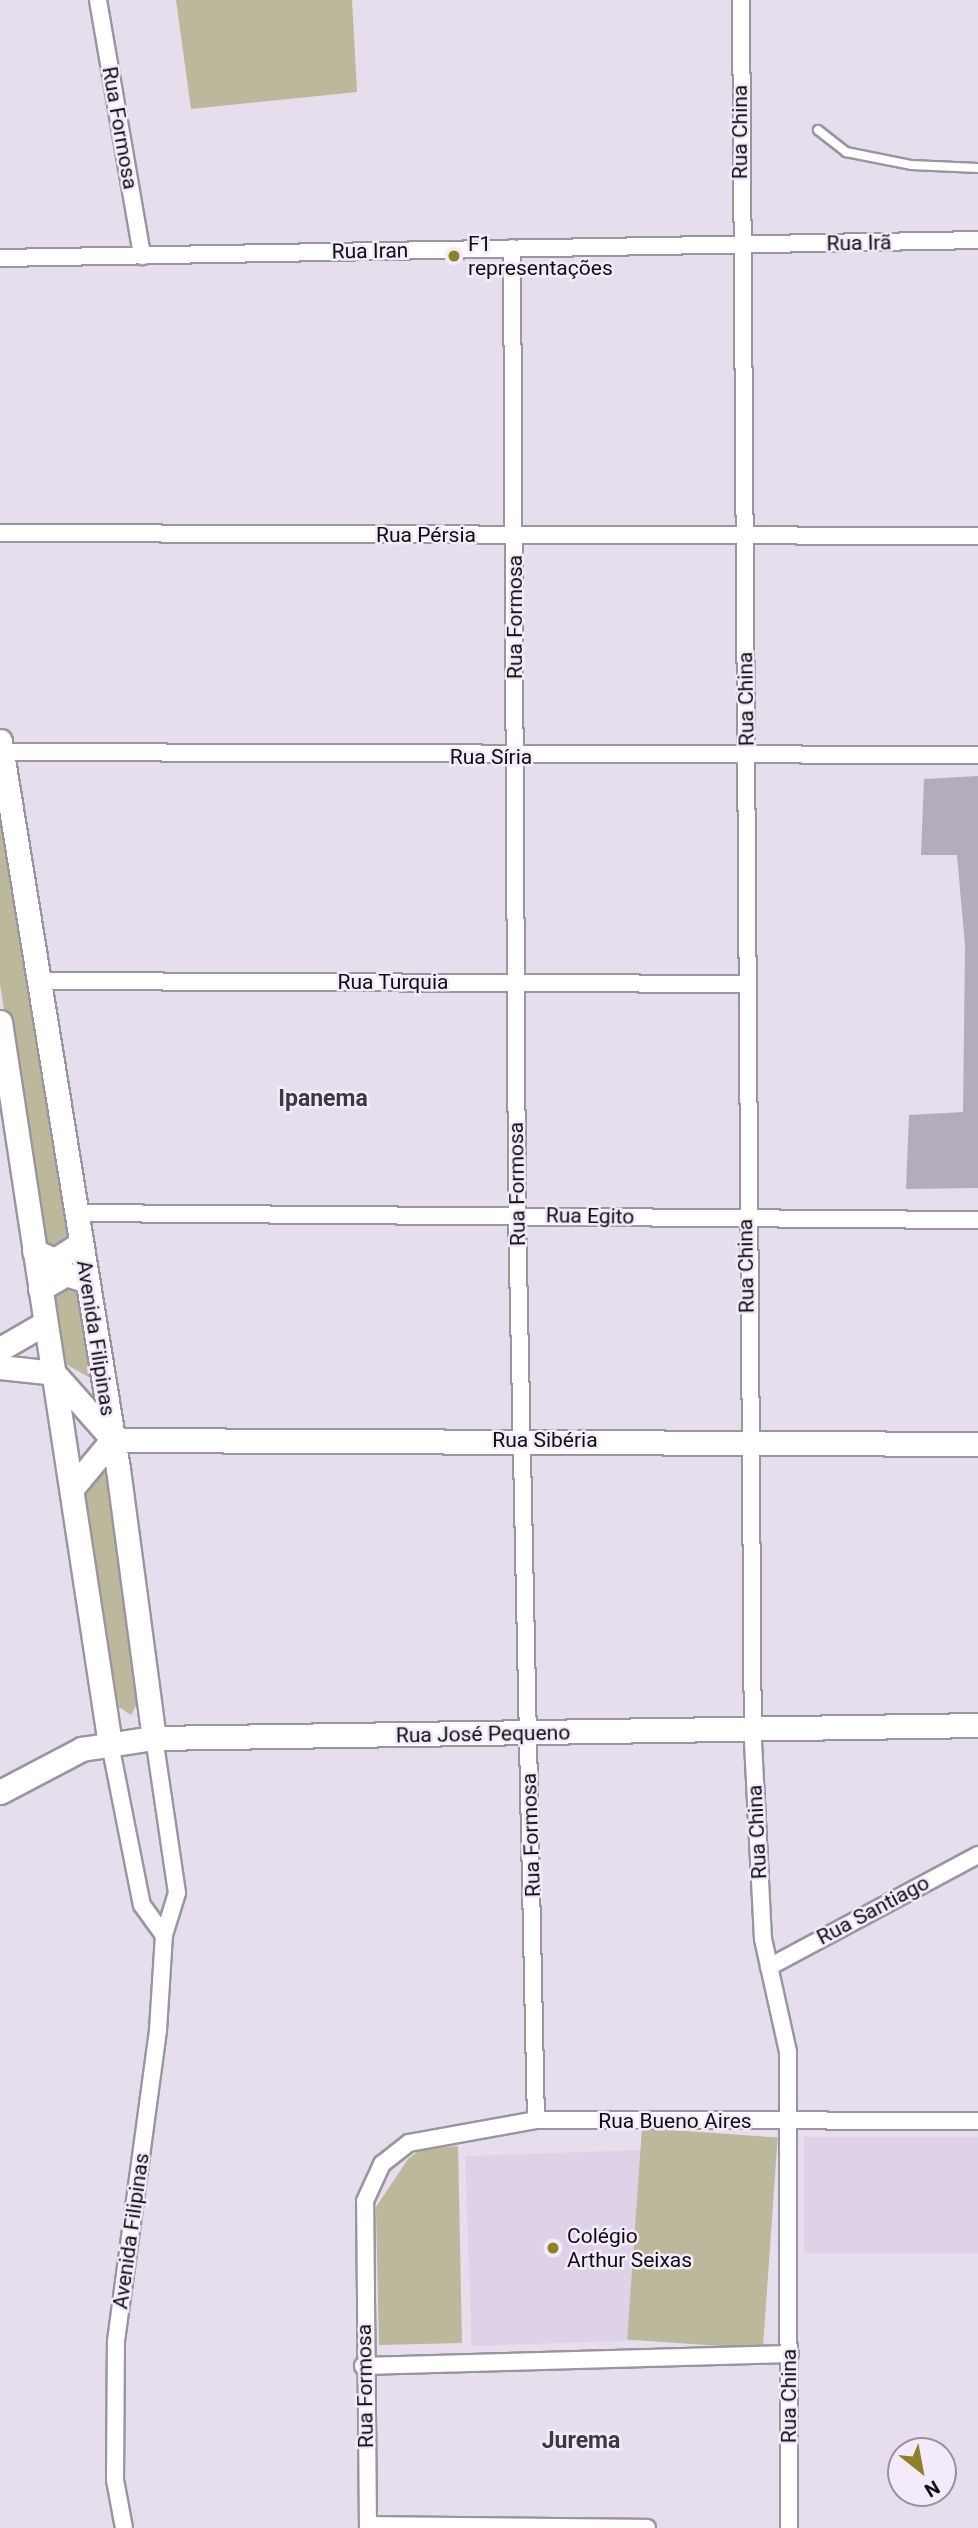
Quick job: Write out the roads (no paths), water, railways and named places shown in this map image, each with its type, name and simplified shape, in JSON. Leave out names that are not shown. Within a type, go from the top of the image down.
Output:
[{"type":"main road","name":"Avenida Filipinas","points":[[2,746],[112,1440],[154,1738]]},
{"type":"main road","points":[[0,1022],[44,1323],[74,1486],[110,1744]]},
{"type":"main road","points":[[34,1251],[55,1260],[81,1243]]},
{"type":"main road","points":[[40,1289],[66,1274],[87,1281]]},
{"type":"main road","points":[[0,1349],[44,1323]]},
{"type":"main road","points":[[0,1367],[54,1373],[93,1410],[112,1440],[74,1486]]},
{"type":"main road","name":"Rua Sibéria","points":[[112,1440],[978,1444]]},
{"type":"main road","name":"Rua José Pequeno","points":[[0,1793],[60,1758],[110,1744],[154,1738],[978,1725]]},
{"type":"street","name":"Rua Formosa","points":[[98,0],[142,256]]},
{"type":"street","name":"Rua China","points":[[741,0],[740,246],[747,758],[744,1219],[752,1729],[760,1905],[769,1967],[784,2025],[789,2122],[789,2528]]},
{"type":"street","name":"Rua Irã","points":[[740,246],[978,240]]},
{"type":"street","name":"Rua Iran","points":[[0,258],[740,246]]},
{"type":"street","name":"Rua Formosa","points":[[512,248],[517,1214],[536,2120]]},
{"type":"street","name":"Rua Pérsia","points":[[0,533],[978,536]]},
{"type":"street","name":"Rua Síria","points":[[2,746],[514,757],[978,755]]},
{"type":"street","name":"Rua Turquia","points":[[40,981],[745,984]]},
{"type":"street","name":"Rua Egito","points":[[76,1213],[517,1214],[978,1220]]},
{"type":"street","name":"Avenida Filipinas","points":[[124,2528],[115,2480],[116,2341],[158,2031],[163,1935],[177,1893],[154,1738]]},
{"type":"street","points":[[110,1744],[142,1905],[163,1935]]},
{"type":"street","name":"Rua Santiago","points":[[769,1967],[978,1855]]},
{"type":"street","name":"Rua Bueno Aires","points":[[382,2164],[409,2143],[536,2120],[978,2121]]},
{"type":"street","name":"Rua Formosa","points":[[368,2526],[363,2366],[365,2201],[382,2164]]},
{"type":"street","points":[[363,2366],[790,2354]]},
{"type":"street","points":[[368,2526],[647,2528]]},
{"type":"lane","points":[[818,130],[846,152],[911,165],[978,168]]},
{"type":"place","name":"F1 representações","points":[[454,256]]},
{"type":"place","name":"Colégio Arthur Seixas","points":[[553,2248]]},
{"type":"district","name":"Ipanema","points":[[323,1099]]},
{"type":"district","name":"Jurema","points":[[581,2441]]}]
